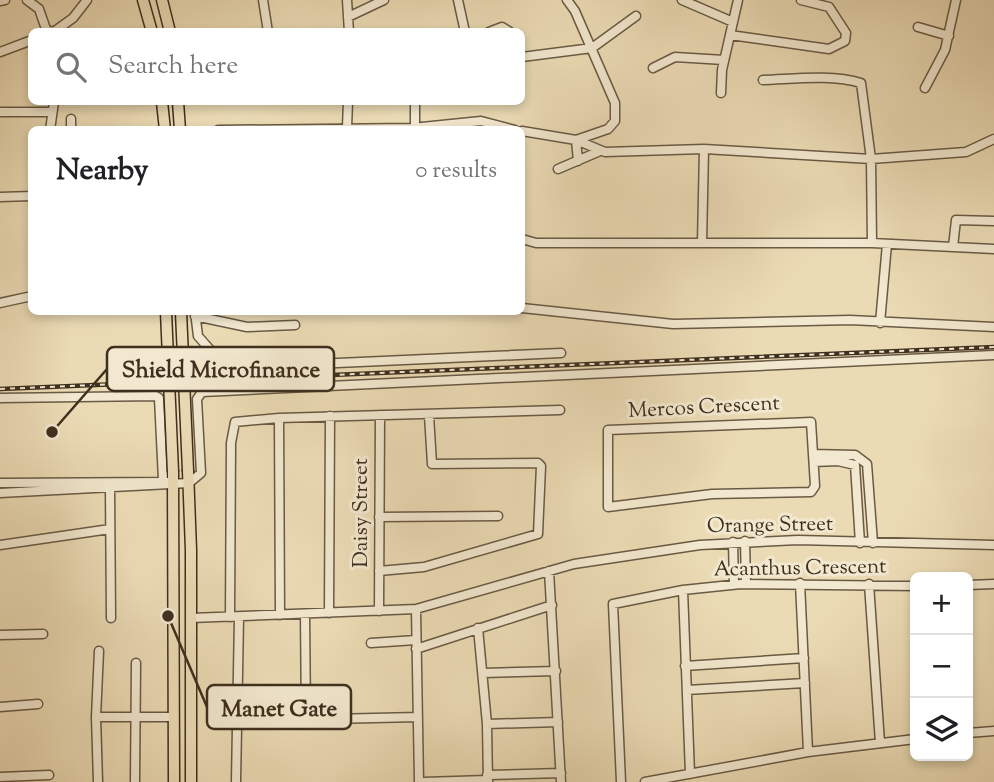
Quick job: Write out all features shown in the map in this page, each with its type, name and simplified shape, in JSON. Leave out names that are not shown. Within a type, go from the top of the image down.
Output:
[{"type":"main road","points":[[143,0],[151,28]]},
{"type":"main road","points":[[162,0],[169,28]]},
{"type":"main road","points":[[163,105],[165,126]]},
{"type":"main road","points":[[178,105],[180,126]]},
{"type":"main road","points":[[166,315],[174,484],[174,782]]},
{"type":"main road","points":[[181,315],[189,483],[191,782]]},
{"type":"street","points":[[60,28],[73,18],[87,0]]},
{"type":"street","points":[[263,0],[267,28]]},
{"type":"street","points":[[347,0],[349,28]]},
{"type":"street","points":[[348,17],[384,0]]},
{"type":"street","points":[[458,0],[464,28]]},
{"type":"street","points":[[567,0],[592,48],[615,103],[615,121],[608,129],[576,140]]},
{"type":"street","points":[[682,0],[688,5],[733,22]]},
{"type":"street","points":[[721,93],[724,60],[738,0]]},
{"type":"street","points":[[730,36],[829,49],[845,41],[846,33],[829,7],[801,0]]},
{"type":"street","points":[[925,88],[949,36],[956,0]]},
{"type":"street","points":[[30,1],[39,9],[44,28]]},
{"type":"street","points":[[525,57],[592,48],[636,16]]},
{"type":"street","points":[[918,27],[949,36]]},
{"type":"street","points":[[0,52],[28,42]]},
{"type":"street","points":[[653,68],[675,57],[724,60]]},
{"type":"street","points":[[763,80],[812,79],[861,83],[871,159],[872,243]]},
{"type":"street","points":[[50,126],[53,105]]},
{"type":"street","points":[[347,126],[348,105]]},
{"type":"street","points":[[416,105],[421,126]]},
{"type":"street","points":[[0,112],[50,112]]},
{"type":"street","points":[[71,119],[71,126]]},
{"type":"street","points":[[438,126],[481,121],[499,126]]},
{"type":"street","points":[[525,132],[576,140],[600,151]]},
{"type":"street","points":[[558,169],[600,151],[704,149],[871,159],[933,157],[966,152],[994,139]]},
{"type":"street","points":[[576,140],[578,161]]},
{"type":"street","points":[[702,243],[704,149]]},
{"type":"street","points":[[0,197],[28,196]]},
{"type":"street","points":[[953,247],[956,220],[994,221]]},
{"type":"street","points":[[525,240],[536,243],[872,243],[994,250]]},
{"type":"street","points":[[880,323],[887,244]]},
{"type":"street","points":[[0,303],[28,297]]},
{"type":"street","points":[[525,308],[674,324],[850,320],[994,327]]},
{"type":"street","points":[[195,315],[198,337],[226,368],[561,353]]},
{"type":"street","points":[[199,315],[247,327],[296,325]]},
{"type":"street","points":[[0,493],[189,483],[201,473],[197,399],[202,391],[994,355]]},
{"type":"street","points":[[0,398],[156,396],[159,398],[163,480]]},
{"type":"street","points":[[236,782],[238,721],[232,425],[238,421],[279,418],[560,410]]},
{"type":"street","name":"Daisy Street","points":[[379,611],[380,415]]},
{"type":"street","points":[[379,571],[424,568],[538,534],[541,466],[538,463],[432,464],[429,415]]},
{"type":"street","points":[[329,613],[330,416]]},
{"type":"street","points":[[279,418],[280,615]]},
{"type":"street","name":"Mercos Crescent","points":[[807,421],[812,425],[814,458],[816,486],[811,492],[712,494],[611,507],[607,503],[608,430],[807,421]]},
{"type":"street","points":[[814,458],[855,455],[867,464],[873,543]]},
{"type":"street","points":[[814,458],[855,465],[860,543]]},
{"type":"street","points":[[0,483],[163,480],[174,484]]},
{"type":"street","points":[[110,489],[111,618]]},
{"type":"street","points":[[379,517],[498,516]]},
{"type":"street","points":[[0,545],[110,529]]},
{"type":"street","points":[[745,541],[746,583]]},
{"type":"street","points":[[733,542],[734,584]]},
{"type":"street","name":"Orange Street","points":[[191,618],[416,609],[600,559],[733,542],[994,545]]},
{"type":"street","points":[[416,609],[422,782],[561,778],[549,571]]},
{"type":"street","name":"Acanthus Crescent","points":[[621,782],[613,604],[683,590],[746,583],[910,586]]},
{"type":"street","points":[[800,583],[808,752]]},
{"type":"street","points":[[869,584],[880,743]]},
{"type":"street","points":[[973,585],[994,584]]},
{"type":"street","points":[[683,590],[690,774]]},
{"type":"street","points":[[371,643],[416,645],[552,605]]},
{"type":"street","points":[[304,614],[306,719]]},
{"type":"street","points":[[478,628],[487,724],[487,779]]},
{"type":"street","points":[[0,635],[43,634]]},
{"type":"street","points":[[98,782],[96,717],[99,651]]},
{"type":"street","points":[[685,666],[804,659]]},
{"type":"street","points":[[135,782],[136,663]]},
{"type":"street","points":[[483,673],[556,671]]},
{"type":"street","points":[[687,690],[805,683]]},
{"type":"street","points":[[0,707],[38,704]]},
{"type":"street","points":[[96,717],[174,717]]},
{"type":"street","points":[[238,721],[418,717]]},
{"type":"street","points":[[487,724],[558,722]]},
{"type":"street","points":[[973,733],[994,731]]},
{"type":"street","points":[[645,782],[808,752],[910,740]]},
{"type":"street","points":[[0,777],[49,775]]},
{"type":"railway","points":[[0,389],[994,347]]},
{"type":"place","name":"Shield Microfinance","points":[[52,432]]},
{"type":"place","name":"Manet Gate","points":[[168,616]]}]
